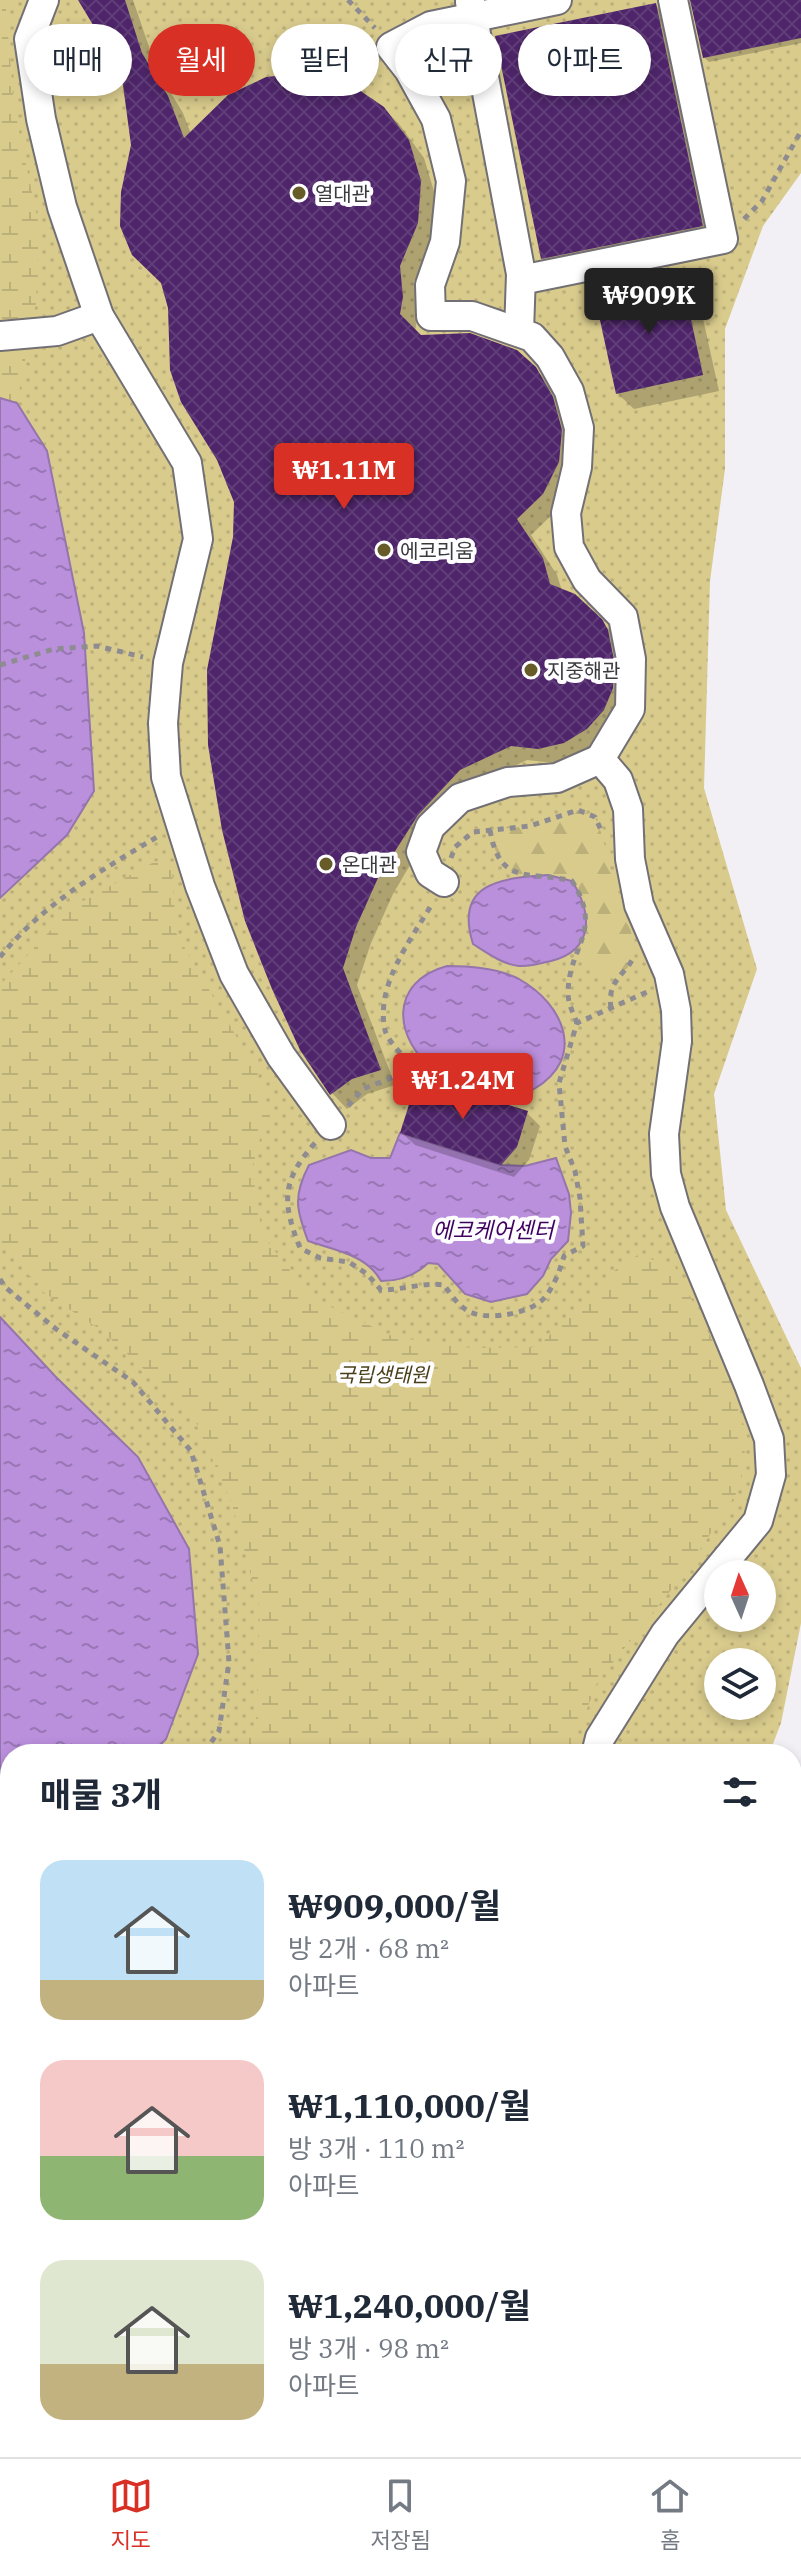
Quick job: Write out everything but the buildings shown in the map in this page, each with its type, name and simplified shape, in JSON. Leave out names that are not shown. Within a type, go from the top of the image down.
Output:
[{"type":"street","points":[[44,0],[29,39],[41,119],[62,207],[99,316],[187,463],[198,539],[168,663],[163,723],[166,777],[179,824],[234,974],[281,1056],[331,1125]]},
{"type":"street","points":[[444,882],[430,873],[421,852],[430,827],[460,798],[508,782],[557,778],[600,759],[630,709],[631,659],[623,617],[587,580],[569,547],[566,513],[577,467],[579,428],[569,391],[550,357],[532,337],[472,316],[431,316],[430,285],[445,242],[451,181],[436,119],[409,70],[391,47],[471,9],[553,0]]},
{"type":"street","points":[[521,280],[723,239],[673,0]]},
{"type":"street","points":[[471,9],[521,280],[519,332]]},
{"type":"street","points":[[0,336],[57,331],[99,316]]},
{"type":"street","points":[[598,1744],[665,1634],[758,1521],[771,1475],[769,1439],[675,1207],[666,1174],[664,1134],[677,1041],[676,1010],[671,981],[639,905],[630,859],[628,809],[618,780],[600,759]]},
{"type":"path","points":[[348,0],[391,47]]},
{"type":"path","points":[[723,239],[762,201],[801,131]]},
{"type":"path","points":[[0,665],[54,649],[97,646],[168,663]]},
{"type":"path","points":[[490,830],[493,849],[503,863],[522,876],[548,875],[572,881],[583,899],[587,924],[570,970],[567,997],[577,1023],[559,1083],[565,1146],[575,1171],[580,1198],[583,1246],[564,1256],[545,1299],[516,1313],[489,1317],[465,1310],[444,1285],[424,1283],[408,1289],[381,1290],[367,1274],[349,1262],[320,1258],[300,1248],[289,1221],[287,1193],[295,1167],[363,1089],[398,1075],[403,1056],[385,1033],[384,1002],[394,970],[444,882],[455,847],[473,832],[490,830],[530,826],[578,810],[595,817],[603,834]]},
{"type":"path","points":[[0,957],[20,932],[92,878],[179,824]]},
{"type":"path","points":[[611,1008],[609,995],[616,980],[634,960],[634,950]]},
{"type":"path","points":[[577,1023],[671,981]]},
{"type":"path","points":[[0,1279],[5,1287],[56,1329],[133,1382],[191,1451],[220,1546],[229,1662],[219,1731],[210,1744]]},
{"type":"green space","name":"국립생태원","points":[[0,0],[801,0],[801,173],[763,226],[725,329],[725,469],[710,581],[704,788],[757,969],[714,1094],[726,1210],[801,1368],[801,1623],[781,1723],[773,1744],[0,1744]]},
{"type":"green space","points":[[0,0],[9,0],[6,10],[14,107],[39,226],[36,302],[17,403],[0,398]]},
{"type":"green space","points":[[578,810],[595,817],[630,928],[633,955],[630,965],[616,974],[603,974],[586,968],[580,945],[587,924],[548,875],[524,877],[508,869],[499,858],[491,837],[490,830],[530,826]]},
{"type":"green space","points":[[164,860],[172,871],[176,933],[257,1072],[270,1120],[263,1128],[252,1168],[262,1234],[310,1297],[394,1337],[472,1348],[538,1347],[609,1274],[638,1255],[675,1267],[730,1375],[747,1437],[739,1489],[687,1570],[598,1681],[573,1744],[245,1744],[256,1727],[260,1609],[232,1504],[192,1413],[101,1330],[43,1292],[0,1240],[0,985],[72,907],[154,862]]},
{"type":"water","points":[[0,398],[17,403],[47,451],[84,633],[94,791],[67,835],[0,898]]},
{"type":"water","points":[[548,875],[572,881],[579,893],[586,929],[576,948],[551,961],[519,966],[501,961],[473,944],[469,924],[470,908],[475,897],[498,882]]},
{"type":"water","points":[[447,966],[484,968],[511,975],[548,1002],[563,1032],[564,1047],[560,1062],[550,1076],[524,1093],[493,1094],[449,1080],[422,1059],[411,1044],[405,1028],[403,1013],[406,998],[414,985],[428,974]]},
{"type":"water","name":"에코케어센터","points":[[400,1133],[501,1165],[525,1166],[556,1158],[569,1194],[571,1213],[568,1241],[551,1259],[543,1276],[527,1294],[491,1302],[465,1294],[438,1264],[428,1263],[406,1277],[381,1281],[359,1259],[308,1241],[301,1220],[298,1194],[309,1165],[351,1150],[371,1158],[390,1158]]},
{"type":"water","points":[[0,1317],[138,1457],[189,1549],[198,1654],[166,1739],[161,1744],[0,1744]]},
{"type":"place","name":"열대관","points":[[299,193]]},
{"type":"place","name":"에코리움","points":[[384,550]]},
{"type":"place","name":"지중해관","points":[[531,670]]},
{"type":"place","name":"온대관","points":[[326,864]]}]
